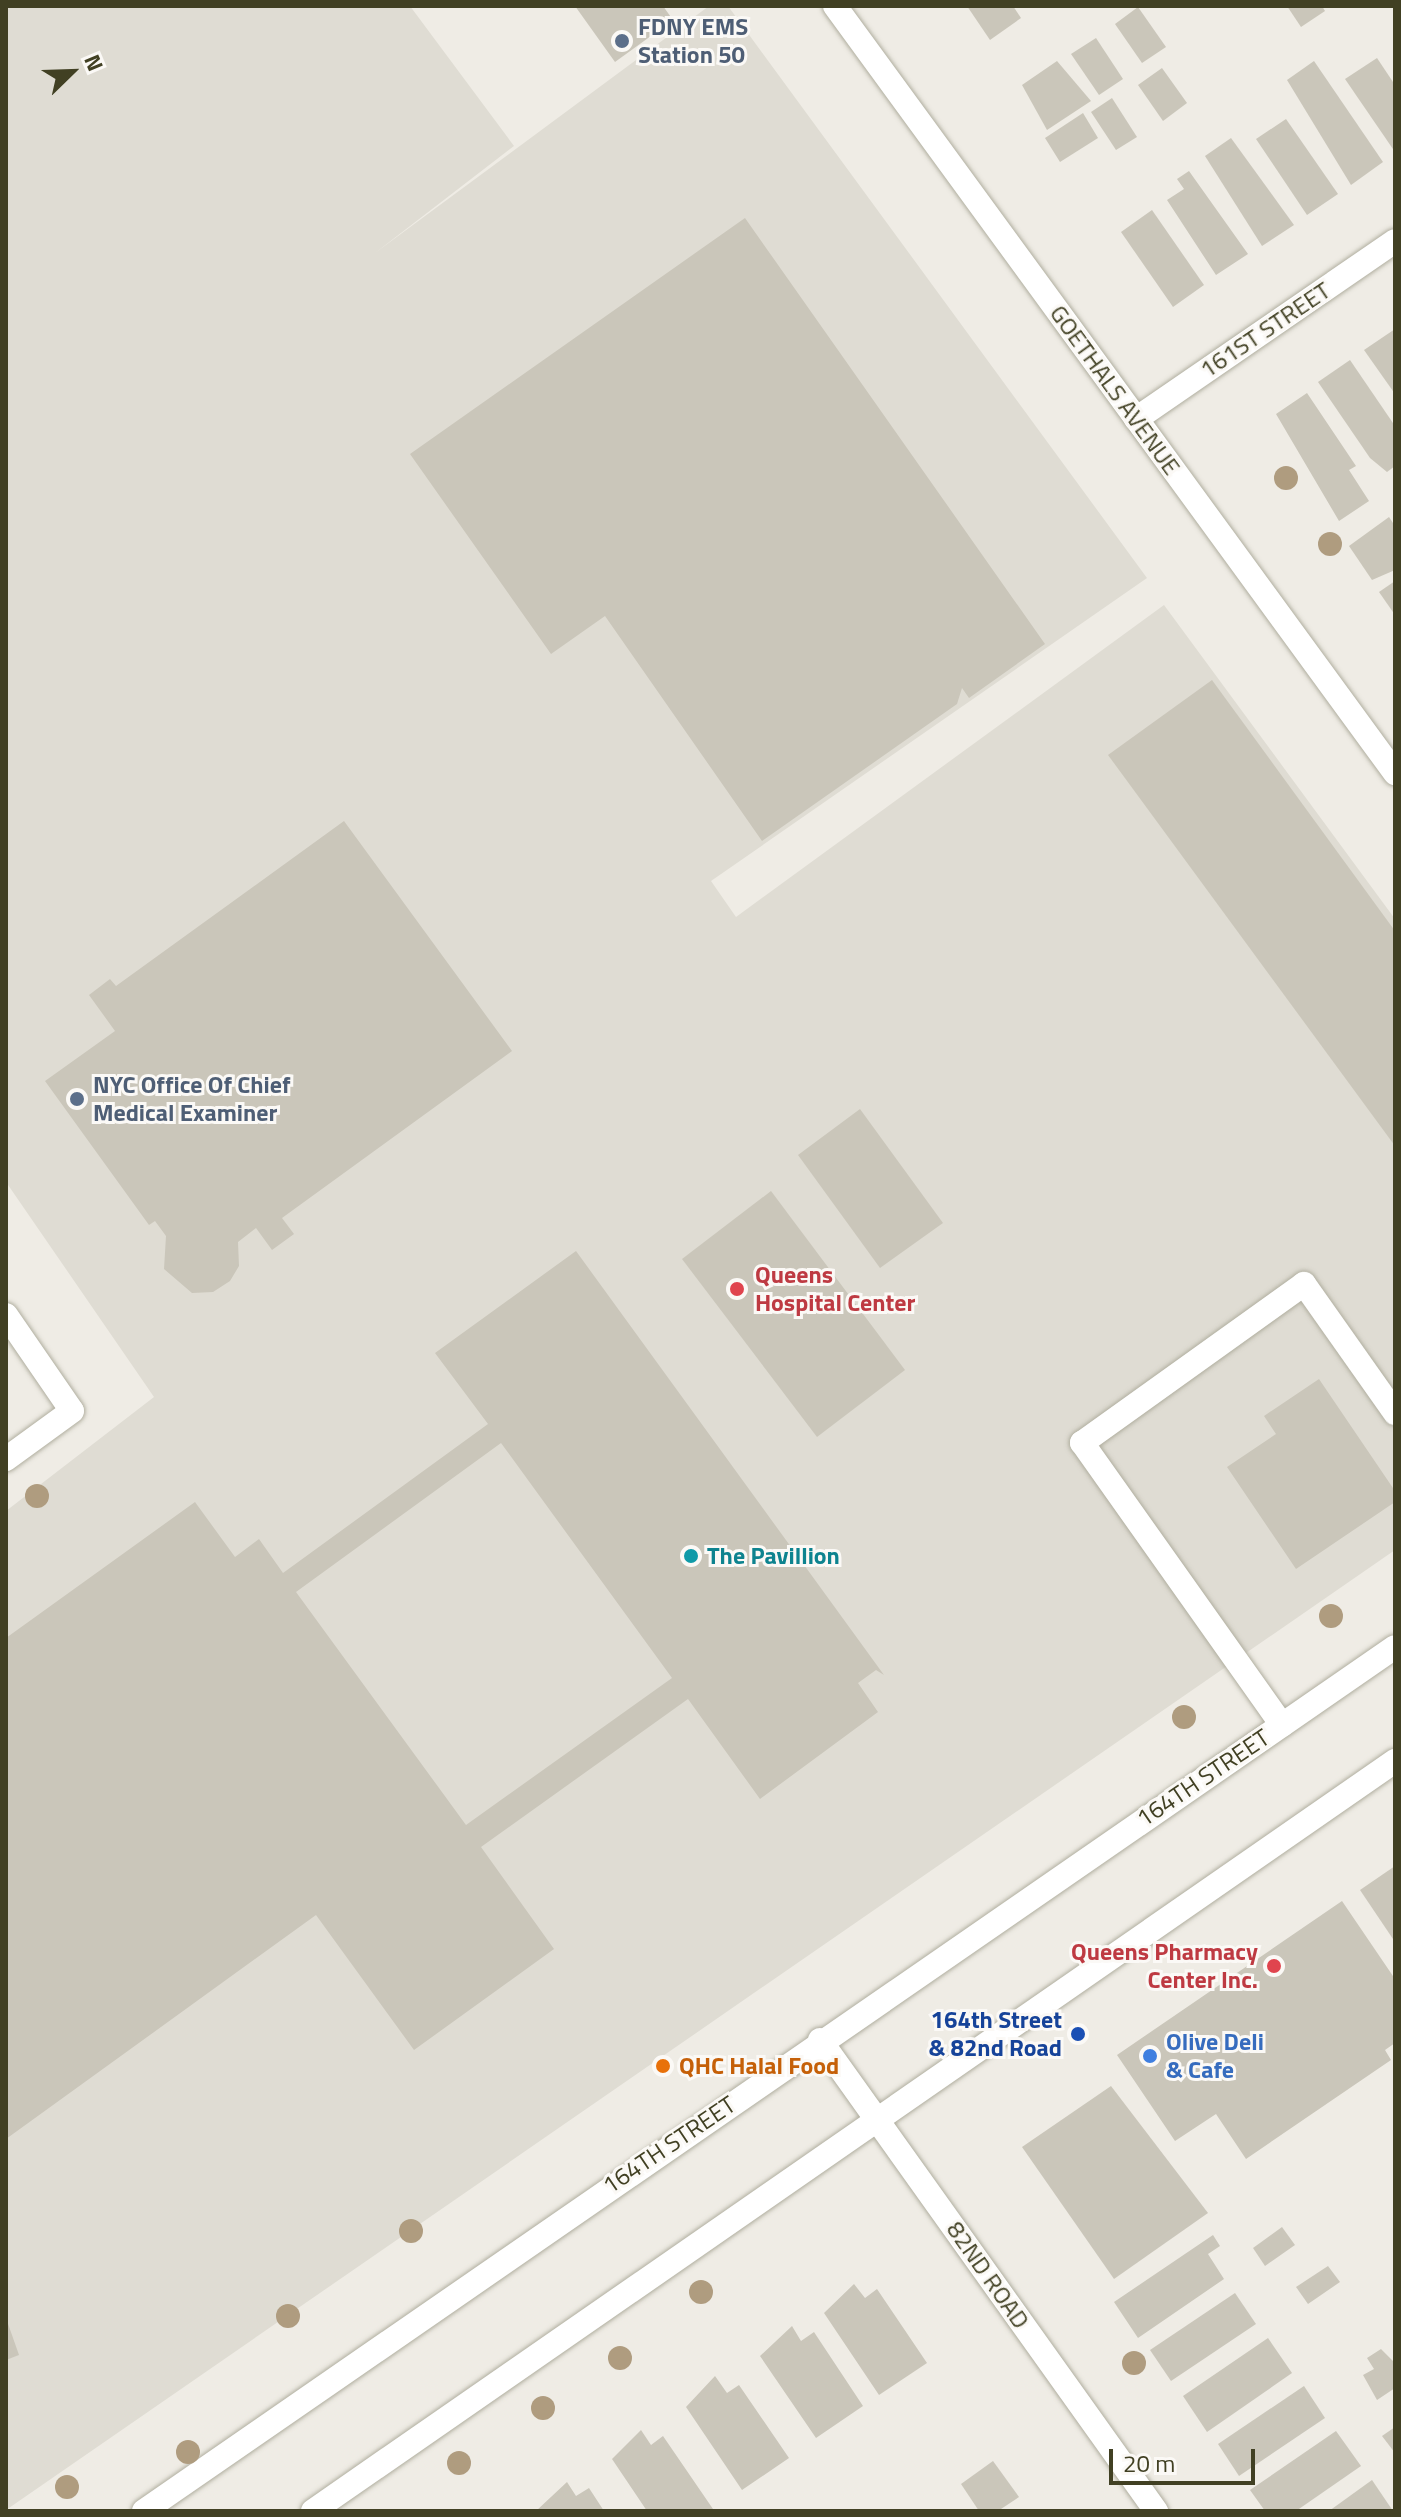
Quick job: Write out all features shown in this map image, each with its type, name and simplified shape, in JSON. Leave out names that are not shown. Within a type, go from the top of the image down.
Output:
[{"type":"street","name":"GOETHALS AVENUE","points":[[835,6],[1395,773]]},
{"type":"street","name":"161ST STREET","points":[[1136,419],[1395,241]]},
{"type":"street","points":[[1282,1725],[1082,1443],[1304,1284],[1395,1413]]},
{"type":"street","points":[[6,1315],[72,1411],[6,1459]]},
{"type":"street","name":"164TH STREET","points":[[144,2511],[820,2040],[1395,1647]]},
{"type":"street","points":[[313,2511],[1395,1761]]},
{"type":"street","name":"82ND ROAD","points":[[820,2040],[1156,2511]]},
{"type":"shaded area","name":"Queens Hospital Center","points":[[6,6],[410,6],[514,146],[375,253],[709,6],[728,6],[1147,578],[711,881],[736,917],[1164,605],[1395,919],[1395,1550],[6,2510],[6,1511],[154,1397],[6,1182]]},
{"type":"building","name":"FDNY EMS Station 50","points":[[575,6],[663,6],[673,20],[615,62]]},
{"type":"building","points":[[967,6],[1013,6],[1021,18],[990,40]]},
{"type":"building","points":[[1287,6],[1322,6],[1325,11],[1301,27]]},
{"type":"building","points":[[1138,7],[1166,47],[1142,63],[1115,24]]},
{"type":"building","points":[[1096,38],[1123,79],[1099,95],[1071,54]]},
{"type":"building","points":[[1377,58],[1395,85],[1395,152],[1345,79]]},
{"type":"building","points":[[1057,61],[1091,101],[1047,130],[1022,85]]},
{"type":"building","points":[[1314,61],[1383,162],[1351,185],[1287,80]]},
{"type":"building","points":[[1162,68],[1187,103],[1163,121],[1138,85]]},
{"type":"building","points":[[1112,98],[1137,137],[1116,150],[1091,112]]},
{"type":"building","points":[[1083,113],[1098,138],[1060,162],[1045,138]]},
{"type":"building","points":[[1286,119],[1338,194],[1307,215],[1256,139]]},
{"type":"building","points":[[1231,138],[1294,225],[1262,246],[1205,156]]},
{"type":"building","points":[[1189,171],[1248,254],[1216,275],[1167,200],[1184,189],[1177,179]]},
{"type":"building","points":[[1152,210],[1204,285],[1173,307],[1121,232]]},
{"type":"building","points":[[745,218],[1045,644],[969,698],[962,688],[957,704],[762,841],[605,616],[551,654],[410,454]]},
{"type":"building","points":[[1395,329],[1395,394],[1364,350]]},
{"type":"building","points":[[1350,360],[1395,426],[1395,466],[1387,472],[1370,458],[1318,382]]},
{"type":"building","points":[[1307,393],[1356,466],[1349,470],[1369,501],[1339,521],[1276,414]]},
{"type":"building","points":[[1389,517],[1395,526],[1395,570],[1372,580],[1349,546]]},
{"type":"building","points":[[1395,581],[1395,615],[1379,592]]},
{"type":"building","points":[[1212,680],[1395,931],[1395,1146],[1108,755]]},
{"type":"building","points":[[344,821],[512,1051],[282,1218],[294,1234],[272,1250],[256,1228],[238,1242],[239,1266],[230,1281],[213,1292],[192,1293],[164,1269],[166,1236],[155,1221],[149,1225],[45,1081],[115,1031],[89,995],[110,979],[116,986]]},
{"type":"building","points":[[860,1109],[943,1223],[880,1268],[798,1155]]},
{"type":"building","points":[[771,1191],[905,1370],[817,1437],[682,1259]]},
{"type":"building","points":[[576,1251],[884,1675],[876,1670],[858,1683],[878,1712],[760,1799],[688,1699],[481,1847],[554,1949],[414,2050],[316,1915],[6,2139],[6,1638],[195,1502],[235,1557],[259,1539],[283,1573],[488,1424],[435,1353]],"holes":[[[501,1443],[672,1678],[466,1825],[296,1592]]]},
{"type":"building","points":[[1319,1379],[1395,1491],[1395,1502],[1296,1569],[1227,1467],[1276,1434],[1264,1416]]},
{"type":"building","points":[[1395,1866],[1395,1942],[1360,1890]]},
{"type":"building","points":[[1342,1901],[1395,1979],[1395,2043],[1385,2050],[1391,2060],[1246,2159],[1216,2114],[1175,2141],[1117,2055]]},
{"type":"building","points":[[1111,2086],[1208,2213],[1114,2279],[1022,2147]]},
{"type":"building","points":[[1282,2227],[1295,2245],[1265,2266],[1253,2248]]},
{"type":"building","points":[[1213,2235],[1220,2246],[1208,2254],[1224,2279],[1138,2338],[1114,2302]]},
{"type":"building","points":[[1328,2266],[1340,2282],[1308,2304],[1296,2287]]},
{"type":"building","points":[[854,2284],[865,2298],[877,2289],[927,2363],[879,2395],[824,2313]]},
{"type":"building","points":[[1235,2293],[1256,2324],[1171,2381],[1150,2350]]},
{"type":"building","points":[[6,2318],[19,2355],[6,2360]]},
{"type":"building","points":[[792,2326],[801,2341],[814,2332],[863,2406],[816,2438],[760,2356]]},
{"type":"building","points":[[1268,2338],[1292,2373],[1207,2432],[1183,2396]]},
{"type":"building","points":[[1381,2349],[1395,2363],[1395,2388],[1377,2400],[1363,2375],[1374,2369],[1367,2358]]},
{"type":"building","points":[[715,2376],[727,2393],[739,2385],[789,2458],[742,2490],[686,2407]]},
{"type":"building","points":[[1304,2386],[1325,2418],[1239,2476],[1218,2444]]},
{"type":"building","points":[[1395,2427],[1395,2453],[1382,2436]]},
{"type":"building","points":[[641,2430],[651,2445],[663,2436],[713,2509],[647,2511],[612,2459]]},
{"type":"building","points":[[1336,2431],[1361,2466],[1296,2511],[1265,2511],[1250,2490]]},
{"type":"building","points":[[993,2461],[1019,2497],[998,2511],[979,2511],[961,2484]]},
{"type":"building","points":[[1372,2480],[1393,2511],[1329,2511]]},
{"type":"building","points":[[567,2482],[576,2496],[589,2488],[604,2511],[536,2511]]},
{"type":"place","name":"FDNY EMS Station 50","points":[[622,41]]},
{"type":"place","name":"NYC Office Of Chief Medical Examiner","points":[[77,1099]]},
{"type":"place","name":"Queens Hospital Center","points":[[737,1289]]},
{"type":"place","name":"The Pavillion","points":[[691,1556]]},
{"type":"place","name":"Queens Pharmacy Center Inc.","points":[[1274,1966]]},
{"type":"place","name":"164th Street & 82nd Road","points":[[1078,2034]]},
{"type":"place","name":"Olive Deli & Cafe","points":[[1150,2056]]},
{"type":"place","name":"QHC Halal Food","points":[[663,2066]]}]
